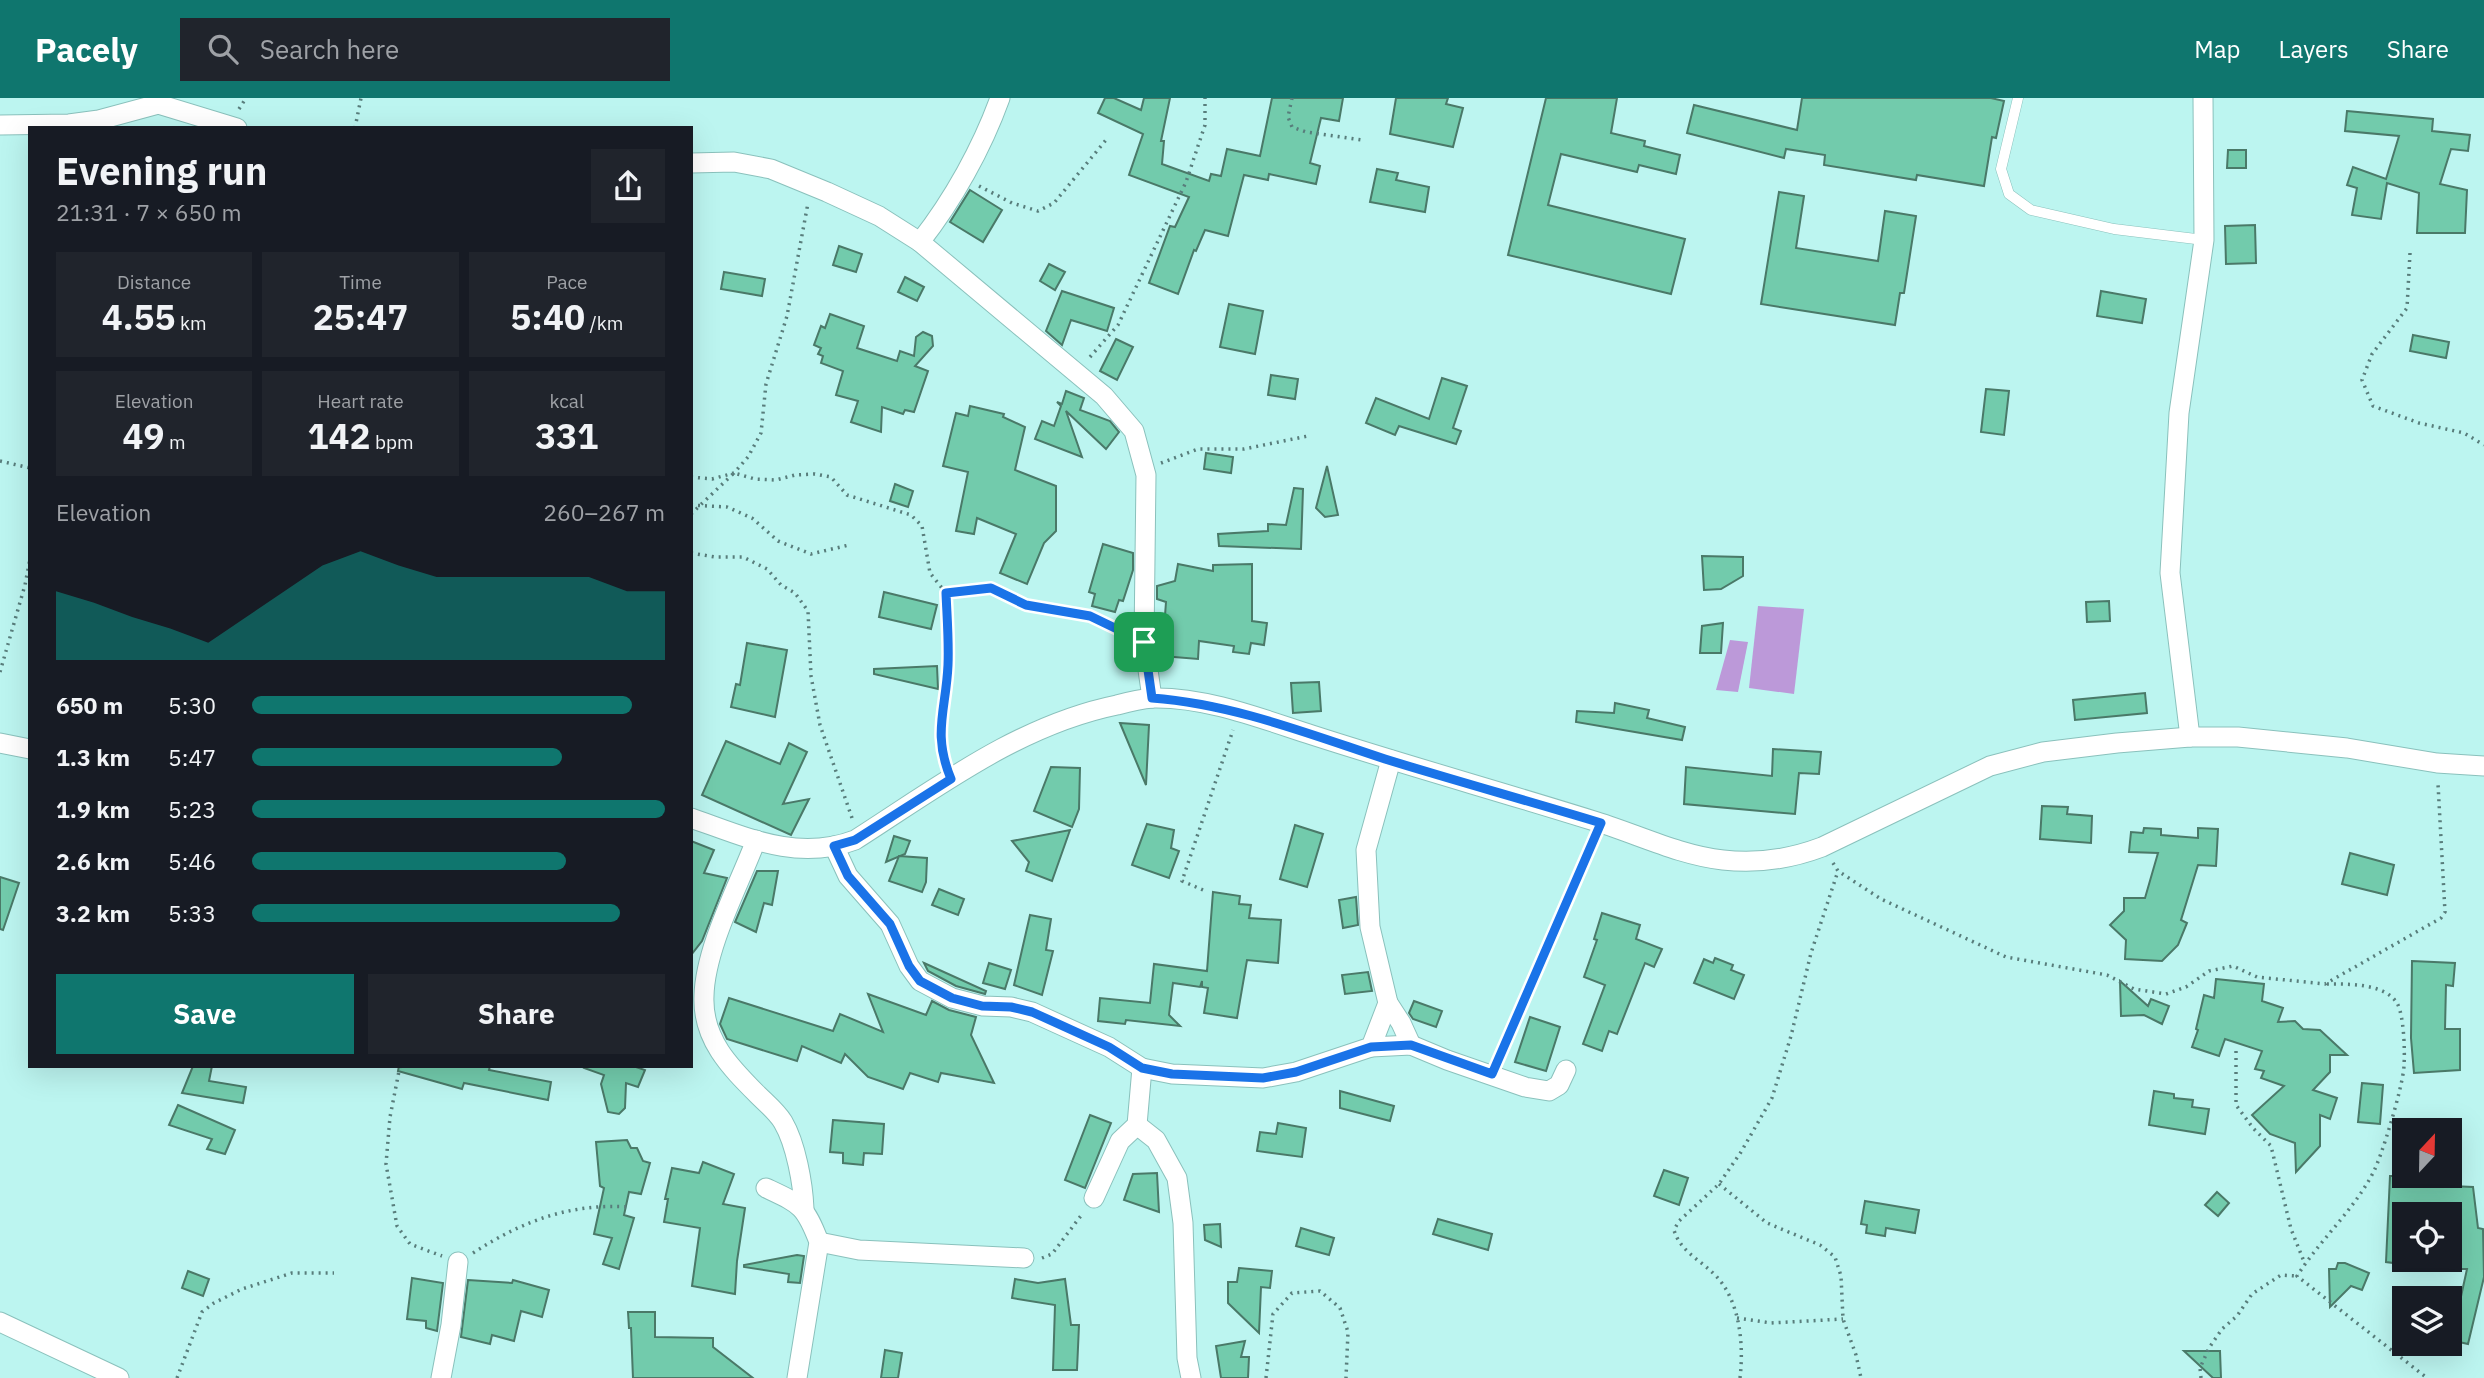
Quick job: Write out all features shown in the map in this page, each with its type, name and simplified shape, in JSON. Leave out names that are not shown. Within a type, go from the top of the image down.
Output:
[{"type":"street","points":[[919,242],[962,176],[991,123],[1000,98]]},
{"type":"street","points":[[2189,737],[2170,573],[2179,413],[2204,240],[2203,98]]},
{"type":"street","points":[[0,125],[78,123],[164,110],[229,126]]},
{"type":"street","points":[[693,163],[750,164],[771,169],[879,216],[919,242],[1104,396],[1134,431],[1146,475],[1144,642],[1152,698]]},
{"type":"street","points":[[693,819],[756,840],[805,851],[834,846],[855,840],[1004,746],[1056,722],[1096,709],[1152,698],[1188,701],[1239,712],[1601,823],[1682,851],[1720,860],[1753,862],[1801,855],[1990,766],[2043,752],[2189,737],[2238,737],[2347,748],[2437,763],[2484,766]]},
{"type":"street","points":[[0,743],[28,749]]},
{"type":"street","points":[[1391,760],[1366,850],[1370,927],[1388,1003],[1411,1045]]},
{"type":"street","points":[[756,840],[710,962],[704,996],[706,1026],[720,1055],[782,1121],[792,1142],[804,1209],[819,1242],[797,1378]]},
{"type":"street","points":[[834,846],[848,876],[890,924],[909,966],[920,981],[952,998],[982,1006],[1011,1007],[1032,1012],[1109,1047],[1142,1068],[1172,1074],[1263,1078],[1296,1072],[1371,1047],[1411,1045],[1525,1087],[1549,1091],[1559,1085],[1566,1070]]},
{"type":"street","points":[[1371,1047],[1388,1003]]},
{"type":"street","points":[[1094,1198],[1120,1142],[1137,1125],[1142,1068]]},
{"type":"street","points":[[1137,1125],[1156,1140],[1177,1178],[1183,1223],[1187,1358],[1191,1378]]},
{"type":"street","points":[[766,1188],[804,1209]]},
{"type":"street","points":[[819,1242],[859,1250],[1024,1258]]},
{"type":"street","points":[[441,1378],[451,1325],[458,1262]]},
{"type":"street","points":[[0,1322],[119,1378]]},
{"type":"lane","points":[[2018,98],[2001,169],[2009,194],[2031,210],[2114,229],[2204,240]]},
{"type":"path","points":[[355,126],[361,98]]},
{"type":"path","points":[[1076,373],[1118,325],[1186,182],[1205,125],[1205,98]]},
{"type":"path","points":[[1292,98],[1288,117],[1292,127],[1306,132],[1362,140]]},
{"type":"path","points":[[962,176],[1012,203],[1038,211],[1054,203],[1107,140]]},
{"type":"path","points":[[693,512],[748,457],[761,433],[766,384],[787,316],[812,185]]},
{"type":"path","points":[[2410,253],[2407,308],[2372,354],[2362,380],[2372,406],[2419,424],[2464,433],[2484,445]]},
{"type":"path","points":[[1146,475],[1157,464],[1198,449],[1244,449],[1308,436]]},
{"type":"path","points":[[0,461],[28,468]]},
{"type":"path","points":[[693,477],[712,479],[734,472],[776,480],[805,475],[831,477],[847,495],[911,515],[922,526],[930,573],[946,593],[948,666],[939,734],[943,760],[951,779]]},
{"type":"path","points":[[693,505],[727,507],[752,518],[778,541],[811,554],[849,545]]},
{"type":"path","points":[[693,554],[743,556],[767,569],[780,585],[795,593],[808,611],[807,636],[811,677],[820,725],[849,808],[855,840]]},
{"type":"path","points":[[0,672],[28,569]]},
{"type":"path","points":[[946,593],[991,588],[1026,605],[1090,616],[1144,642]]},
{"type":"path","points":[[1203,890],[1182,881],[1239,712]]},
{"type":"path","points":[[2325,984],[2415,934],[2441,918],[2445,912],[2437,763]]},
{"type":"path","points":[[1492,1074],[1601,823]]},
{"type":"path","points":[[1822,847],[1838,871],[1881,899],[2007,957],[2107,975],[2134,989],[2166,994],[2186,987],[2209,971],[2232,967],[2257,977],[2352,984],[2382,991],[2397,1003],[2404,1033],[2404,1069],[2374,1172],[2297,1276]]},
{"type":"path","points":[[1741,1378],[1735,1303],[1716,1276],[1678,1244],[1674,1230],[1679,1221],[1719,1184],[1772,1098],[1811,953],[1838,871]]},
{"type":"path","points":[[2236,1051],[2236,1105],[2271,1146],[2291,1228],[2305,1264]]},
{"type":"path","points":[[400,1068],[390,1117],[386,1164],[397,1226],[410,1244],[458,1262],[489,1242],[551,1214],[600,1205],[631,1207]]},
{"type":"path","points":[[1719,1184],[1767,1223],[1828,1250],[1835,1257],[1841,1276],[1843,1319],[1861,1378]]},
{"type":"path","points":[[1024,1258],[1046,1259],[1052,1254],[1094,1198]]},
{"type":"path","points":[[177,1378],[202,1311],[242,1289],[292,1273],[334,1273]]},
{"type":"path","points":[[2201,1378],[2200,1368],[2222,1329],[2237,1316],[2252,1294],[2281,1275],[2297,1276],[2427,1378]]},
{"type":"path","points":[[1266,1378],[1273,1314],[1292,1293],[1320,1291],[1340,1308],[1348,1332],[1346,1378]]},
{"type":"path","points":[[1737,1318],[1771,1323],[1843,1319]]},
{"type":"shaded area","points":[[1758,606],[1804,609],[1794,694],[1749,688]]},
{"type":"shaded area","points":[[1730,640],[1748,642],[1738,692],[1716,690]]},
{"type":"building","points":[[1105,98],[1114,98],[1141,110],[1144,98],[1170,98],[1161,141],[1164,141],[1162,164],[1209,181],[1211,174],[1221,176],[1227,149],[1260,156],[1272,98],[1343,98],[1339,121],[1321,118],[1310,163],[1320,166],[1316,184],[1269,174],[1268,180],[1244,175],[1228,236],[1205,230],[1196,251],[1194,250],[1178,294],[1149,283],[1170,226],[1175,227],[1189,197],[1129,175],[1143,134],[1098,113]]},
{"type":"building","points":[[1396,98],[1448,98],[1446,104],[1463,108],[1453,147],[1390,134]]},
{"type":"building","points":[[1546,98],[1617,98],[1611,133],[1645,141],[1644,146],[1680,155],[1676,174],[1639,165],[1637,172],[1561,154],[1548,205],[1685,239],[1671,294],[1508,255]]},
{"type":"building","points":[[1802,98],[1991,98],[2004,101],[1996,138],[1992,137],[1984,186],[1917,175],[1916,180],[1824,165],[1825,155],[1786,149],[1784,158],[1687,133],[1694,105],[1797,130]]},
{"type":"building","points":[[2347,111],[2433,119],[2432,131],[2470,135],[2468,151],[2451,149],[2440,184],[2467,190],[2465,233],[2417,233],[2419,193],[2387,183],[2381,219],[2352,215],[2357,188],[2347,185],[2353,167],[2386,179],[2399,136],[2345,131]]},
{"type":"building","points":[[2228,150],[2246,150],[2246,168],[2227,168]]},
{"type":"building","points":[[1377,169],[1398,173],[1396,180],[1429,187],[1425,212],[1370,202]]},
{"type":"building","points":[[970,190],[1002,210],[983,242],[950,222]]},
{"type":"building","points":[[1779,192],[1804,196],[1796,248],[1878,261],[1885,211],[1916,216],[1904,293],[1900,293],[1895,325],[1761,304]]},
{"type":"building","points":[[2255,225],[2256,263],[2226,264],[2225,226]]},
{"type":"building","points":[[839,246],[862,254],[856,272],[833,265]]},
{"type":"building","points":[[1049,264],[1065,272],[1055,290],[1040,281]]},
{"type":"building","points":[[724,272],[765,279],[762,296],[721,289]]},
{"type":"building","points":[[905,277],[924,287],[917,301],[898,292]]},
{"type":"building","points":[[1062,291],[1114,308],[1107,331],[1071,320],[1062,345],[1046,331]]},
{"type":"building","points":[[2101,291],[2146,299],[2142,323],[2097,316]]},
{"type":"building","points":[[1229,304],[1263,311],[1255,354],[1220,347]]},
{"type":"building","points":[[830,314],[864,326],[857,348],[897,361],[900,351],[914,356],[916,337],[923,332],[932,336],[933,346],[915,366],[928,371],[914,412],[905,410],[903,414],[882,407],[881,432],[851,422],[858,401],[836,395],[843,371],[821,363],[823,356],[818,354],[821,348],[814,345],[821,326],[825,328]]},
{"type":"building","points":[[2413,335],[2449,342],[2446,358],[2410,351]]},
{"type":"building","points":[[1116,339],[1133,347],[1117,380],[1100,371]]},
{"type":"building","points":[[1271,375],[1298,379],[1295,399],[1268,395]]},
{"type":"building","points":[[1442,378],[1467,386],[1453,428],[1461,431],[1456,444],[1399,426],[1395,435],[1366,423],[1376,398],[1429,419]]},
{"type":"building","points":[[1986,389],[2009,391],[2004,435],[1981,432]]},
{"type":"building","points":[[1066,391],[1084,398],[1080,410],[1110,421],[1119,432],[1106,449],[1066,411],[1082,457],[1035,439],[1042,421],[1054,426],[1061,406],[1057,402],[1062,404]]},
{"type":"building","points":[[970,406],[1004,414],[1003,417],[1025,427],[1015,470],[1056,486],[1056,531],[1044,543],[1027,584],[1000,573],[1016,534],[977,518],[974,534],[956,531],[968,472],[943,466],[956,413],[968,416]]},
{"type":"building","points":[[1206,453],[1233,457],[1231,473],[1204,469]]},
{"type":"building","points":[[1327,466],[1338,515],[1325,517],[1316,508]]},
{"type":"building","points":[[895,484],[913,491],[908,507],[890,501]]},
{"type":"building","points":[[1294,488],[1303,489],[1301,549],[1219,546],[1218,534],[1268,531],[1268,524],[1286,525]]},
{"type":"building","points":[[1103,544],[1133,553],[1133,570],[1123,601],[1119,600],[1115,612],[1092,606],[1095,594],[1089,592]]},
{"type":"building","points":[[1702,556],[1743,557],[1743,576],[1721,589],[1704,590]]},
{"type":"building","points":[[1178,564],[1213,571],[1213,565],[1252,564],[1252,621],[1267,623],[1264,645],[1251,643],[1249,654],[1233,652],[1234,646],[1199,641],[1198,659],[1162,656],[1166,602],[1157,599],[1157,586],[1175,581]]},
{"type":"building","points":[[884,592],[937,605],[931,629],[879,617]]},
{"type":"building","points":[[2109,601],[2110,621],[2087,622],[2086,602]]},
{"type":"building","points":[[1723,623],[1721,653],[1700,653],[1702,626]]},
{"type":"building","points":[[747,643],[787,650],[775,717],[731,707],[736,684],[740,685]]},
{"type":"building","points":[[937,666],[938,689],[874,674],[874,669]]},
{"type":"building","points":[[1319,682],[1321,711],[1293,713],[1291,683]]},
{"type":"building","points":[[2145,693],[2147,713],[2075,720],[2073,700]]},
{"type":"building","points":[[1615,703],[1649,710],[1647,718],[1685,727],[1682,740],[1576,722],[1577,711],[1614,713]]},
{"type":"building","points":[[1120,723],[1149,725],[1146,785]]},
{"type":"building","points":[[726,741],[780,764],[789,743],[807,752],[783,804],[809,799],[791,835],[702,795]]},
{"type":"building","points":[[1773,749],[1821,752],[1819,774],[1799,773],[1795,814],[1684,804],[1686,767],[1772,776]]},
{"type":"building","points":[[1051,767],[1080,768],[1079,809],[1072,827],[1034,811]]},
{"type":"building","points":[[2042,806],[2068,807],[2067,814],[2092,816],[2091,843],[2040,839]]},
{"type":"building","points":[[1147,824],[1174,830],[1171,848],[1179,851],[1169,878],[1132,865]]},
{"type":"building","points":[[1295,825],[1323,834],[1307,887],[1280,879]]},
{"type":"building","points":[[2144,828],[2161,829],[2161,835],[2198,838],[2198,828],[2218,829],[2216,866],[2198,865],[2181,920],[2187,923],[2178,945],[2162,961],[2125,959],[2126,940],[2110,925],[2124,911],[2124,898],[2145,898],[2158,853],[2129,852],[2131,832],[2143,833]]},
{"type":"building","points":[[1070,830],[1052,881],[1026,871],[1029,862],[1012,841]]},
{"type":"building","points":[[894,836],[910,841],[905,854],[886,862]]},
{"type":"building","points":[[693,842],[714,850],[704,873],[727,878],[702,941],[693,952]]},
{"type":"building","points":[[2350,853],[2394,865],[2387,895],[2342,884]]},
{"type":"building","points":[[899,856],[927,858],[926,882],[922,892],[889,881]]},
{"type":"building","points":[[757,871],[778,871],[772,905],[764,903],[756,932],[735,922]]},
{"type":"building","points":[[0,877],[19,883],[3,930],[0,929]]},
{"type":"building","points":[[939,889],[964,899],[958,915],[932,905]]},
{"type":"building","points":[[1213,892],[1240,896],[1239,904],[1251,905],[1249,918],[1281,920],[1278,963],[1247,960],[1237,1018],[1204,1013],[1208,988],[1202,987],[1202,981],[1200,987],[1173,983],[1169,1015],[1180,1026],[1126,1020],[1125,1024],[1098,1021],[1100,998],[1150,1003],[1154,964],[1207,971]]},
{"type":"building","points":[[1356,897],[1358,925],[1343,928],[1339,900]]},
{"type":"building","points":[[1602,913],[1640,925],[1636,939],[1662,949],[1654,967],[1645,963],[1617,1034],[1609,1031],[1602,1051],[1583,1044],[1605,985],[1584,977],[1597,940],[1594,939]]},
{"type":"building","points":[[1030,915],[1051,919],[1046,950],[1053,951],[1042,995],[1014,985]]},
{"type":"building","points":[[1715,958],[1733,965],[1731,970],[1744,975],[1734,999],[1694,983],[1704,959],[1713,963]]},
{"type":"building","points":[[2412,961],[2455,963],[2453,986],[2446,985],[2445,1029],[2460,1029],[2460,1070],[2414,1073],[2411,1038]]},
{"type":"building","points":[[924,963],[986,991],[985,994],[956,986],[928,971]]},
{"type":"building","points":[[989,963],[1011,970],[1005,989],[983,983]]},
{"type":"building","points":[[1368,972],[1372,991],[1345,994],[1342,975]]},
{"type":"building","points":[[2216,979],[2264,984],[2262,1001],[2283,1008],[2278,1022],[2295,1021],[2303,1029],[2320,1030],[2347,1055],[2330,1055],[2330,1072],[2313,1090],[2337,1098],[2330,1119],[2320,1115],[2320,1146],[2296,1172],[2295,1143],[2270,1134],[2252,1115],[2284,1086],[2261,1078],[2264,1071],[2255,1069],[2262,1051],[2225,1039],[2219,1056],[2192,1047],[2204,995],[2214,998]]},
{"type":"building","points":[[2120,981],[2148,1006],[2151,999],[2169,1006],[2162,1024],[2144,1015],[2121,1016]]},
{"type":"building","points":[[868,994],[926,1015],[932,1001],[949,1010],[976,1017],[971,1035],[994,1083],[941,1073],[938,1082],[910,1073],[903,1089],[868,1077],[845,1054],[841,1063],[802,1046],[797,1061],[727,1039],[720,1024],[729,998],[833,1031],[840,1014],[883,1032]]},
{"type":"building","points":[[1414,1001],[1442,1011],[1436,1027],[1413,1019],[1409,1013]]},
{"type":"building","points":[[1530,1017],[1560,1027],[1546,1071],[1515,1062]]},
{"type":"building","points":[[192,1068],[212,1068],[209,1081],[246,1087],[243,1103],[182,1093]]},
{"type":"building","points":[[399,1068],[490,1068],[551,1082],[548,1100],[464,1083],[462,1089],[398,1071]]},
{"type":"building","points":[[584,1068],[645,1070],[638,1087],[626,1083],[625,1108],[619,1114],[608,1112],[601,1084],[604,1075]]},
{"type":"building","points":[[2362,1083],[2383,1085],[2380,1124],[2358,1122]]},
{"type":"building","points":[[1340,1091],[1394,1106],[1390,1121],[1340,1108]]},
{"type":"building","points":[[2154,1091],[2174,1094],[2174,1098],[2193,1100],[2192,1107],[2209,1109],[2205,1134],[2149,1125]]},
{"type":"building","points":[[178,1105],[235,1130],[225,1154],[207,1149],[212,1139],[169,1125]]},
{"type":"building","points":[[1090,1115],[1111,1123],[1085,1188],[1065,1180]]},
{"type":"building","points":[[833,1120],[884,1124],[882,1154],[864,1153],[863,1165],[843,1163],[843,1153],[830,1152]]},
{"type":"building","points":[[1278,1123],[1306,1128],[1302,1157],[1257,1151],[1260,1132],[1276,1134]]},
{"type":"building","points":[[627,1140],[631,1148],[637,1148],[643,1161],[650,1163],[641,1194],[629,1192],[624,1215],[634,1218],[619,1269],[603,1264],[612,1238],[594,1234],[604,1188],[600,1186],[596,1142]]},
{"type":"building","points":[[703,1162],[734,1174],[723,1204],[745,1208],[735,1294],[692,1286],[700,1228],[664,1222],[668,1199],[665,1199],[672,1168],[699,1173]]},
{"type":"building","points":[[1664,1170],[1688,1178],[1679,1205],[1654,1196]]},
{"type":"building","points":[[1157,1173],[1159,1212],[1124,1200],[1133,1174]]},
{"type":"building","points":[[2390,1176],[2392,1188],[2473,1187],[2478,1228],[2483,1229],[2484,1277],[2468,1344],[2462,1343],[2462,1292],[2467,1269],[2462,1269],[2462,1202],[2392,1202],[2392,1263],[2386,1262]]},
{"type":"building","points":[[2217,1192],[2229,1203],[2218,1216],[2205,1205]]},
{"type":"building","points":[[1865,1201],[1919,1210],[1915,1233],[1886,1228],[1885,1236],[1866,1233],[1867,1225],[1861,1224]]},
{"type":"building","points":[[1438,1219],[1492,1234],[1488,1250],[1433,1234]]},
{"type":"building","points":[[1220,1224],[1221,1247],[1205,1240],[1204,1225]]},
{"type":"building","points":[[1301,1228],[1334,1238],[1329,1255],[1296,1246]]},
{"type":"building","points":[[804,1256],[800,1283],[788,1282],[789,1274],[744,1267],[744,1265]]},
{"type":"building","points":[[2338,1263],[2345,1263],[2369,1273],[2362,1290],[2351,1286],[2330,1307],[2329,1269],[2336,1269]]},
{"type":"building","points":[[1239,1268],[1272,1271],[1270,1288],[1261,1287],[1259,1333],[1228,1303],[1228,1282],[1237,1282]]},
{"type":"building","points":[[188,1271],[209,1279],[203,1296],[182,1288]]},
{"type":"building","points":[[412,1278],[443,1283],[437,1331],[426,1328],[426,1321],[407,1319]]},
{"type":"building","points":[[1015,1279],[1038,1283],[1065,1279],[1071,1325],[1079,1325],[1077,1370],[1053,1370],[1055,1305],[1012,1298]]},
{"type":"building","points":[[468,1280],[512,1283],[513,1280],[549,1290],[542,1317],[521,1311],[514,1341],[492,1335],[490,1344],[461,1337]]},
{"type":"building","points":[[628,1312],[655,1312],[655,1337],[713,1338],[713,1347],[753,1378],[633,1378]]},
{"type":"building","points":[[1245,1341],[1241,1357],[1249,1357],[1248,1378],[1221,1378],[1216,1346]]},
{"type":"building","points":[[885,1350],[902,1353],[898,1378],[881,1378]]},
{"type":"building","points":[[2184,1351],[2220,1351],[2221,1378],[2213,1378]]},
{"type":"route","points":[[991,588],[1026,605],[1090,616],[1144,642],[1152,698],[1188,701],[1239,712],[1601,823],[1492,1074],[1411,1045],[1396,1045],[1371,1047],[1296,1072],[1263,1078],[1172,1074],[1142,1068],[1109,1047],[1032,1012],[1011,1007],[982,1006],[952,998],[920,981],[909,966],[890,924],[848,876],[834,846],[855,840],[951,779],[943,760],[939,734],[948,666],[946,593],[991,588]]}]
